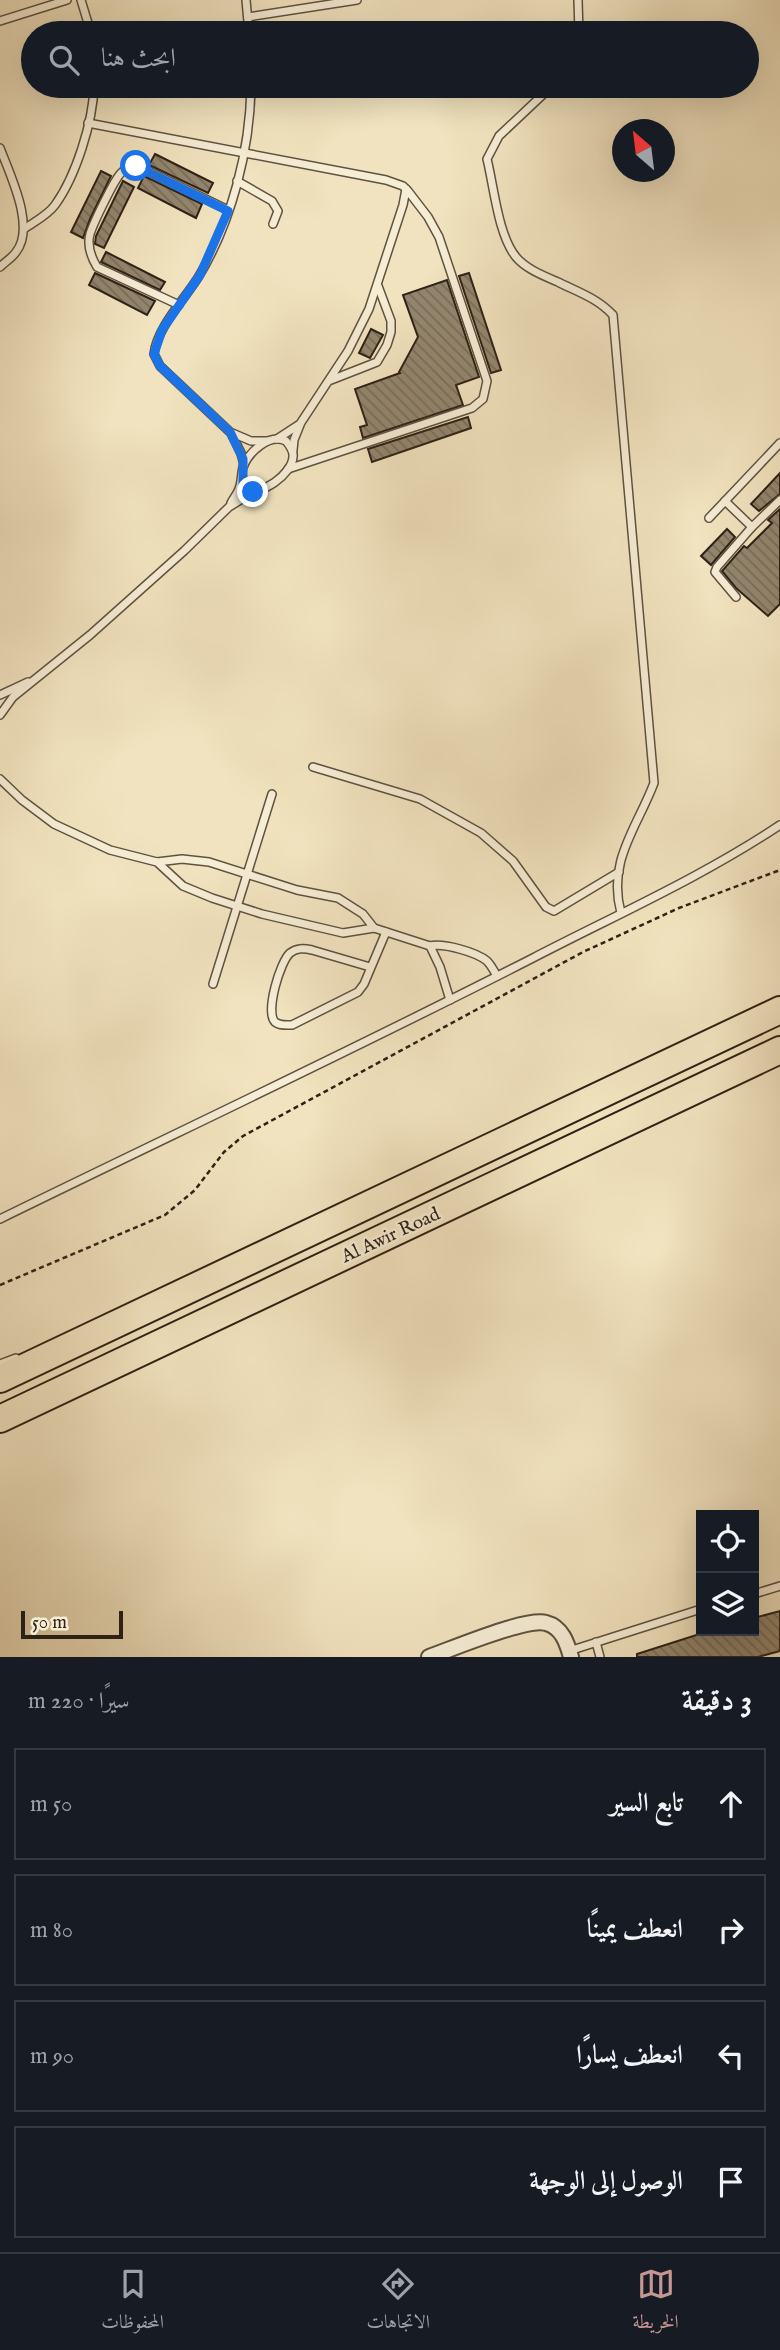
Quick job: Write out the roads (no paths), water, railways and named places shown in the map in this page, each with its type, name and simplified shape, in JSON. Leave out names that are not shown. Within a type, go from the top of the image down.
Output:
[{"type":"highway","name":"Al Awir Road","points":[[0,1379],[780,1010]]},
{"type":"highway","name":"Al Awir Road","points":[[0,1419],[780,1050]]},
{"type":"street","points":[[429,1657],[536,1622],[555,1627],[563,1634],[570,1654]]},
{"type":"lane","points":[[0,21],[67,0]]},
{"type":"lane","points":[[80,0],[87,21]]},
{"type":"lane","points":[[246,0],[248,21]]},
{"type":"lane","points":[[247,17],[357,0]]},
{"type":"lane","points":[[578,0],[579,21]]},
{"type":"lane","points":[[24,229],[53,208],[72,175],[88,123],[92,98]]},
{"type":"lane","points":[[229,507],[241,482],[244,465],[242,453],[230,432],[156,360],[154,354],[158,340],[205,264],[228,211],[244,153],[251,98]]},
{"type":"lane","points":[[539,98],[499,136],[487,159],[503,231],[517,259],[537,272],[598,300],[613,315],[654,783],[646,806],[623,850],[619,872],[621,913]]},
{"type":"lane","points":[[88,123],[386,180],[406,190],[424,211],[439,237],[487,382],[485,395],[472,408],[288,469]]},
{"type":"lane","points":[[0,148],[15,188],[24,229],[17,251],[0,267]]},
{"type":"lane","points":[[179,305],[97,267],[93,260],[90,233],[119,175],[136,166],[228,211]]},
{"type":"lane","points":[[237,181],[272,201],[278,211],[273,225]]},
{"type":"lane","points":[[0,715],[13,697],[90,635],[229,507],[253,492],[269,487],[288,469],[293,461],[294,440],[300,424],[348,351],[364,319],[406,190]]},
{"type":"lane","points":[[328,383],[377,362],[387,345],[391,321],[377,285]]},
{"type":"lane","points":[[230,432],[251,441],[267,441],[277,439],[300,424]]},
{"type":"lane","points":[[277,439],[286,441],[294,454]]},
{"type":"lane","points":[[244,465],[267,441]]},
{"type":"lane","points":[[709,518],[780,443]]},
{"type":"lane","points":[[241,482],[245,489],[253,492]]},
{"type":"lane","points":[[736,597],[715,572],[717,567],[780,500]]},
{"type":"lane","points":[[725,501],[752,527]]},
{"type":"lane","points":[[0,695],[47,671]]},
{"type":"lane","points":[[313,767],[420,799],[481,832],[513,861],[546,907],[554,911],[619,872]]},
{"type":"lane","points":[[0,779],[54,824],[110,850],[157,862],[182,859],[209,862],[297,890],[338,898],[363,914],[374,928]]},
{"type":"lane","points":[[213,984],[272,794]]},
{"type":"lane","points":[[0,1219],[450,1000],[704,872],[780,825]]},
{"type":"lane","points":[[157,862],[183,886],[237,906],[343,933],[374,928],[430,946],[439,944],[485,960],[497,976]]},
{"type":"lane","points":[[370,967],[312,950],[302,948],[293,951],[285,958],[270,1005],[275,1022],[292,1025],[358,992],[365,984],[386,932]]},
{"type":"lane","points":[[430,946],[450,1000]]},
{"type":"lane","points":[[41,1350],[75,1343]]},
{"type":"lane","points":[[0,1364],[22,1356]]},
{"type":"lane","points":[[759,1592],[780,1586]]},
{"type":"lane","points":[[570,1654],[596,1642],[696,1611]]},
{"type":"lane","points":[[596,1642],[600,1657]]}]
